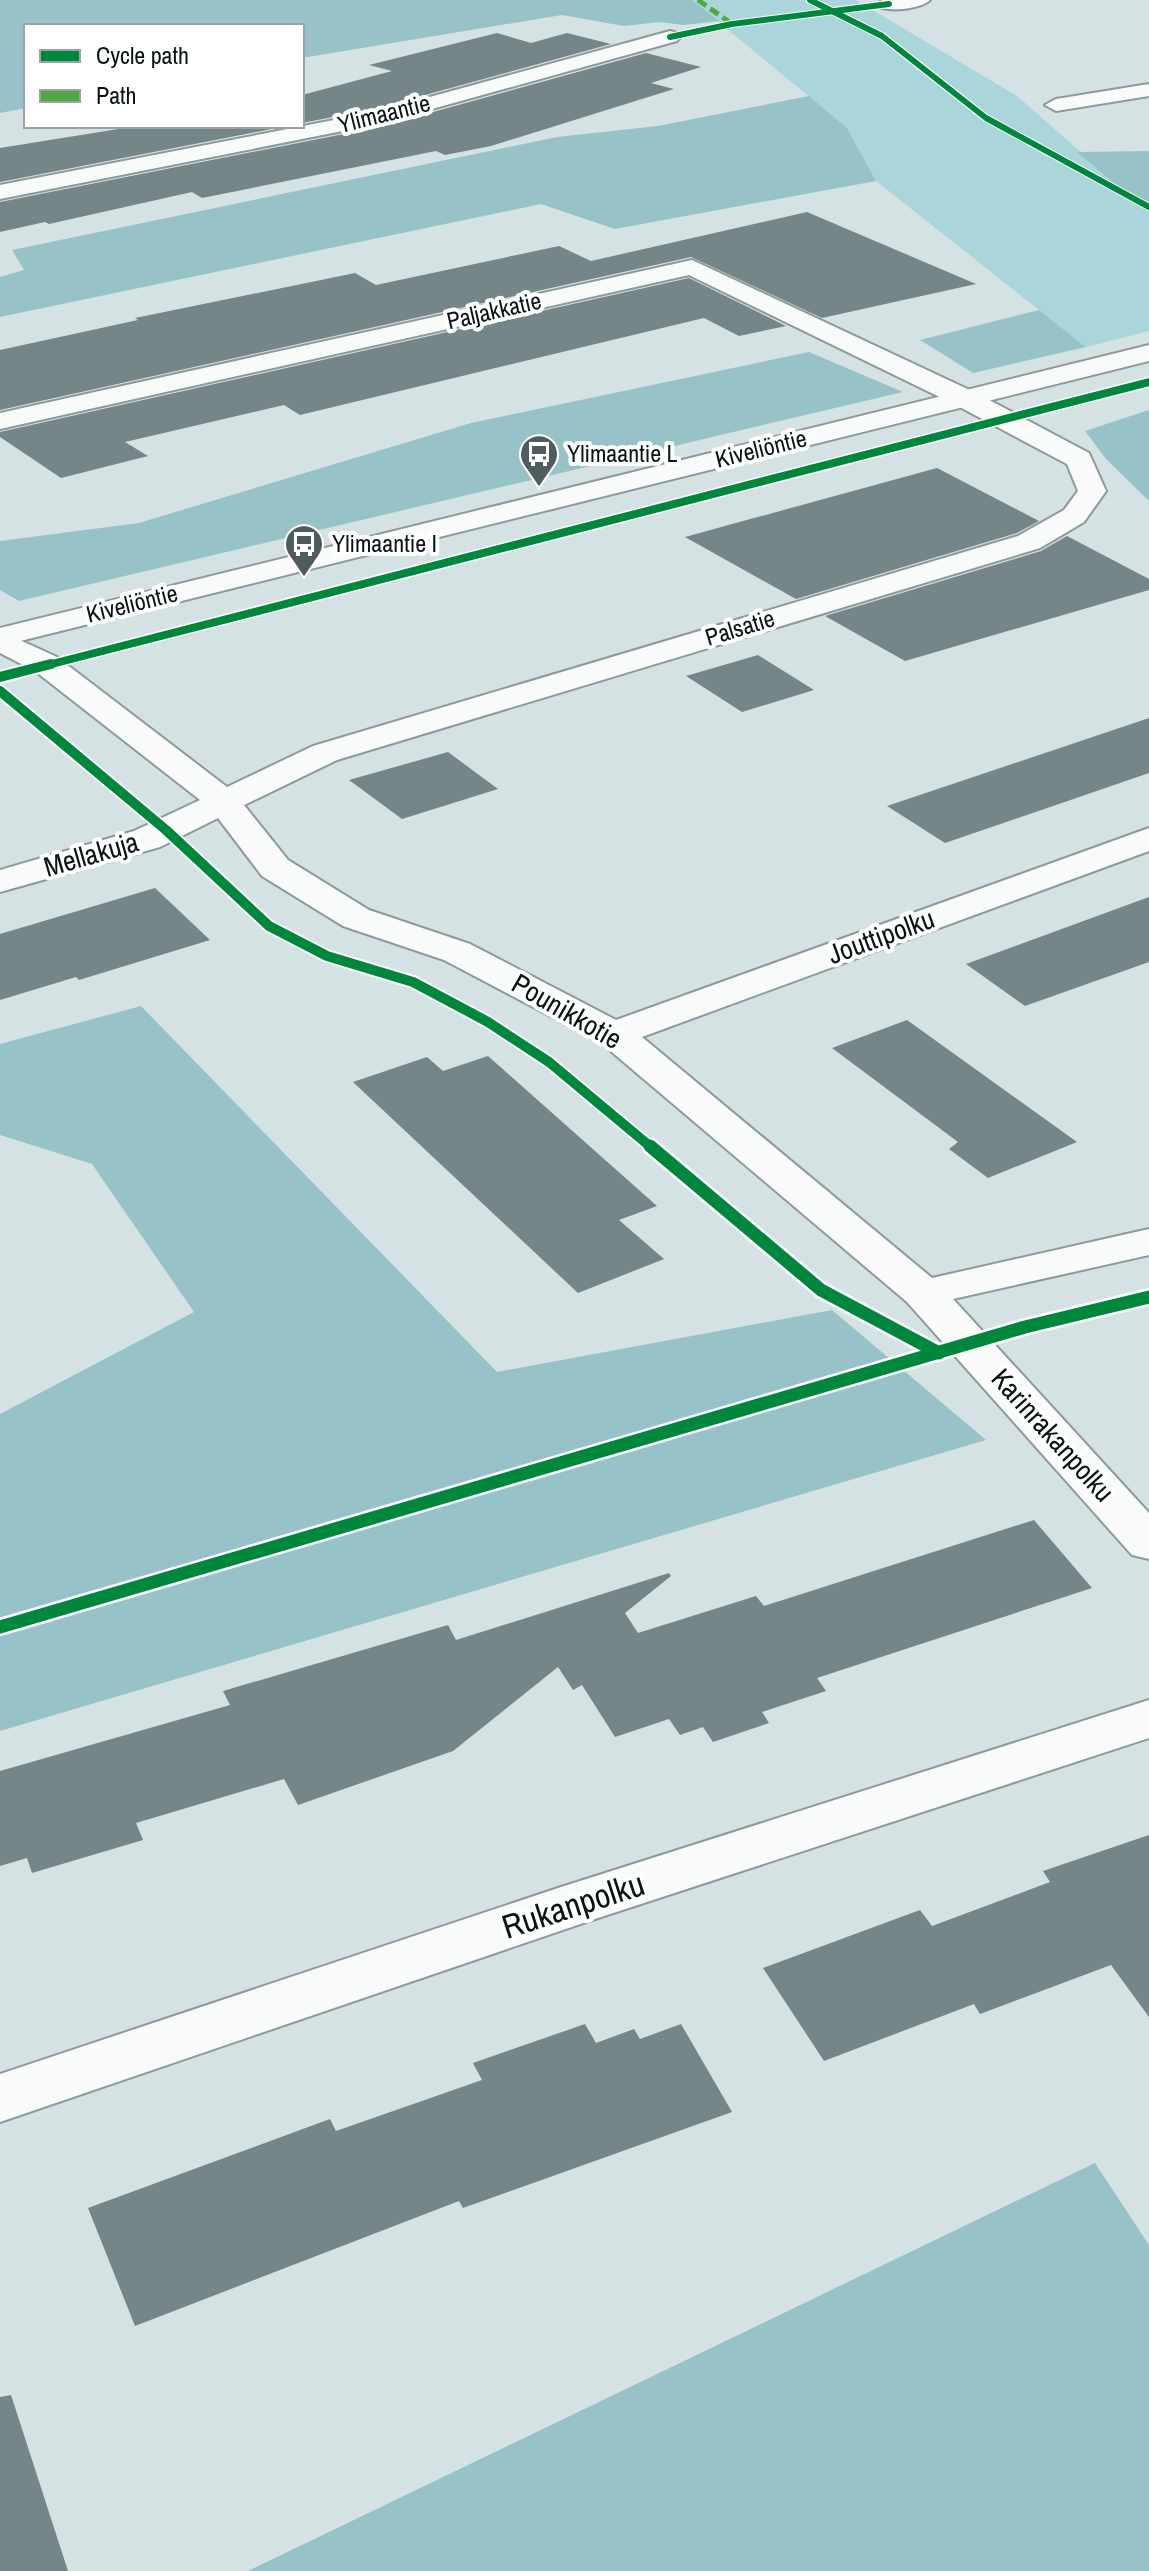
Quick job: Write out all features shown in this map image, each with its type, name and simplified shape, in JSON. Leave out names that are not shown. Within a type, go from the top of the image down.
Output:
[{"type":"street","points":[[889,4],[920,0]]},
{"type":"street","name":"Ylimaantie","points":[[0,192],[378,118],[670,37]]},
{"type":"street","points":[[1056,105],[1149,90]]},
{"type":"street","name":"Paljakkatie","points":[[0,421],[692,267],[966,399]]},
{"type":"street","name":"Kiveliöntie","points":[[0,638],[1149,353]]},
{"type":"street","name":"Palsatie","points":[[223,801],[325,753],[1029,542],[1074,516],[1092,491],[1079,459],[966,399]]},
{"type":"street","name":"Pounikkotie","points":[[0,638],[46,664],[223,801],[275,868],[356,918],[457,952],[614,1034],[923,1293]]},
{"type":"street","name":"Mellakuja","points":[[0,881],[147,839],[223,801]]},
{"type":"street","name":"Jouttipolku","points":[[614,1034],[1149,839]]},
{"type":"street","points":[[923,1293],[1149,1242]]},
{"type":"street","name":"Karinrakanpolku","points":[[923,1293],[1149,1543]]},
{"type":"street","name":"Rukanpolku","points":[[0,2098],[578,1903],[1149,1719]]},
{"type":"shaded area","points":[[0,0],[692,0],[719,21],[624,26],[562,15],[304,58],[304,24],[24,24],[24,108],[0,113]]},
{"type":"shaded area","points":[[692,0],[856,0],[1017,96],[1149,212],[1149,331],[1086,347],[876,181],[847,128]]},
{"type":"shaded area","points":[[809,96],[847,128],[876,181],[615,229],[541,204],[0,317],[0,277],[24,270],[12,250],[557,137],[658,126]]},
{"type":"shaded area","points":[[1149,151],[1149,212],[1077,152]]},
{"type":"shaded area","points":[[1039,310],[1086,347],[973,373],[920,340]]},
{"type":"shaded area","points":[[809,352],[903,392],[19,601],[0,590],[0,541],[139,523],[471,423]]},
{"type":"shaded area","points":[[1149,410],[1149,501],[1106,459],[1085,431]]},
{"type":"shaded area","points":[[141,1006],[497,1372],[832,1310],[986,1440],[0,1731],[0,1414],[194,1312],[92,1164],[0,1135],[0,1044]]},
{"type":"shaded area","points":[[1095,2163],[1149,2245],[1149,2571],[248,2571]]},
{"type":"building","points":[[497,33],[531,43],[567,33],[611,44],[374,109],[304,123],[304,94],[392,71],[369,65]]},
{"type":"building","points":[[646,53],[701,67],[651,83],[674,89],[491,146],[445,155],[436,151],[202,198],[192,192],[0,232],[0,202],[379,127]]},
{"type":"building","points":[[125,128],[277,128],[0,182],[0,148]]},
{"type":"building","points":[[807,212],[976,284],[822,318],[691,257],[0,410],[0,350],[138,320],[135,318],[355,273],[376,285],[559,246],[591,261]]},
{"type":"building","points":[[689,278],[786,326],[739,336],[704,318],[300,415],[284,405],[125,442],[148,456],[61,478],[0,437],[0,432]]},
{"type":"building","points":[[937,468],[1039,521],[1017,533],[796,599],[685,537]]},
{"type":"building","points":[[1067,536],[1149,579],[1149,590],[905,661],[825,616],[1041,551]]},
{"type":"building","points":[[758,655],[814,690],[742,712],[686,676]]},
{"type":"building","points":[[1149,718],[1149,773],[945,843],[887,806]]},
{"type":"building","points":[[448,752],[498,789],[402,819],[349,780]]},
{"type":"building","points":[[155,888],[210,940],[79,980],[76,977],[0,1000],[0,934]]},
{"type":"building","points":[[1149,897],[1149,962],[1025,1006],[966,964]]},
{"type":"building","points":[[907,1020],[1077,1142],[988,1178],[949,1149],[958,1142],[832,1048]]},
{"type":"building","points":[[488,1056],[657,1206],[619,1220],[664,1259],[578,1293],[353,1082],[427,1057],[443,1071]]},
{"type":"building","points":[[1034,1520],[1092,1588],[817,1678],[826,1691],[762,1712],[769,1723],[713,1742],[703,1727],[680,1735],[669,1719],[615,1737],[582,1685],[573,1690],[558,1667],[453,1751],[298,1805],[284,1779],[136,1823],[143,1840],[32,1873],[27,1858],[0,1866],[0,1771],[230,1705],[223,1691],[448,1625],[456,1640],[669,1573],[671,1576],[625,1613],[638,1633],[756,1596],[764,1606]]},
{"type":"building","points":[[1149,1835],[1149,2017],[1111,1965],[980,2014],[974,2004],[824,2061],[763,1968],[920,1910],[932,1926],[1050,1882],[1043,1871]]},
{"type":"building","points":[[585,2024],[596,2043],[634,2029],[640,2039],[681,2024],[732,2112],[463,2208],[459,2201],[135,2326],[88,2208],[330,2119],[336,2131],[482,2080],[473,2063]]},
{"type":"building","points":[[11,2395],[68,2571],[0,2571],[0,2397]]},
{"type":"marked path","points":[[698,0],[732,24]]},
{"type":"cycle path","points":[[810,0],[882,36],[986,118],[1149,207]]},
{"type":"cycle path","points":[[670,37],[732,24],[889,4]]},
{"type":"cycle path","points":[[0,677],[1149,382]]},
{"type":"cycle path","points":[[0,691],[166,830],[269,926],[327,956],[413,982],[488,1022],[549,1062],[821,1290],[939,1353]]},
{"type":"cycle path","points":[[0,1627],[1025,1327],[1149,1297]]},
{"type":"place","name":"Ylimaantie L","points":[[539,488]]},
{"type":"place","name":"Ylimaantie I","points":[[304,578]]}]
